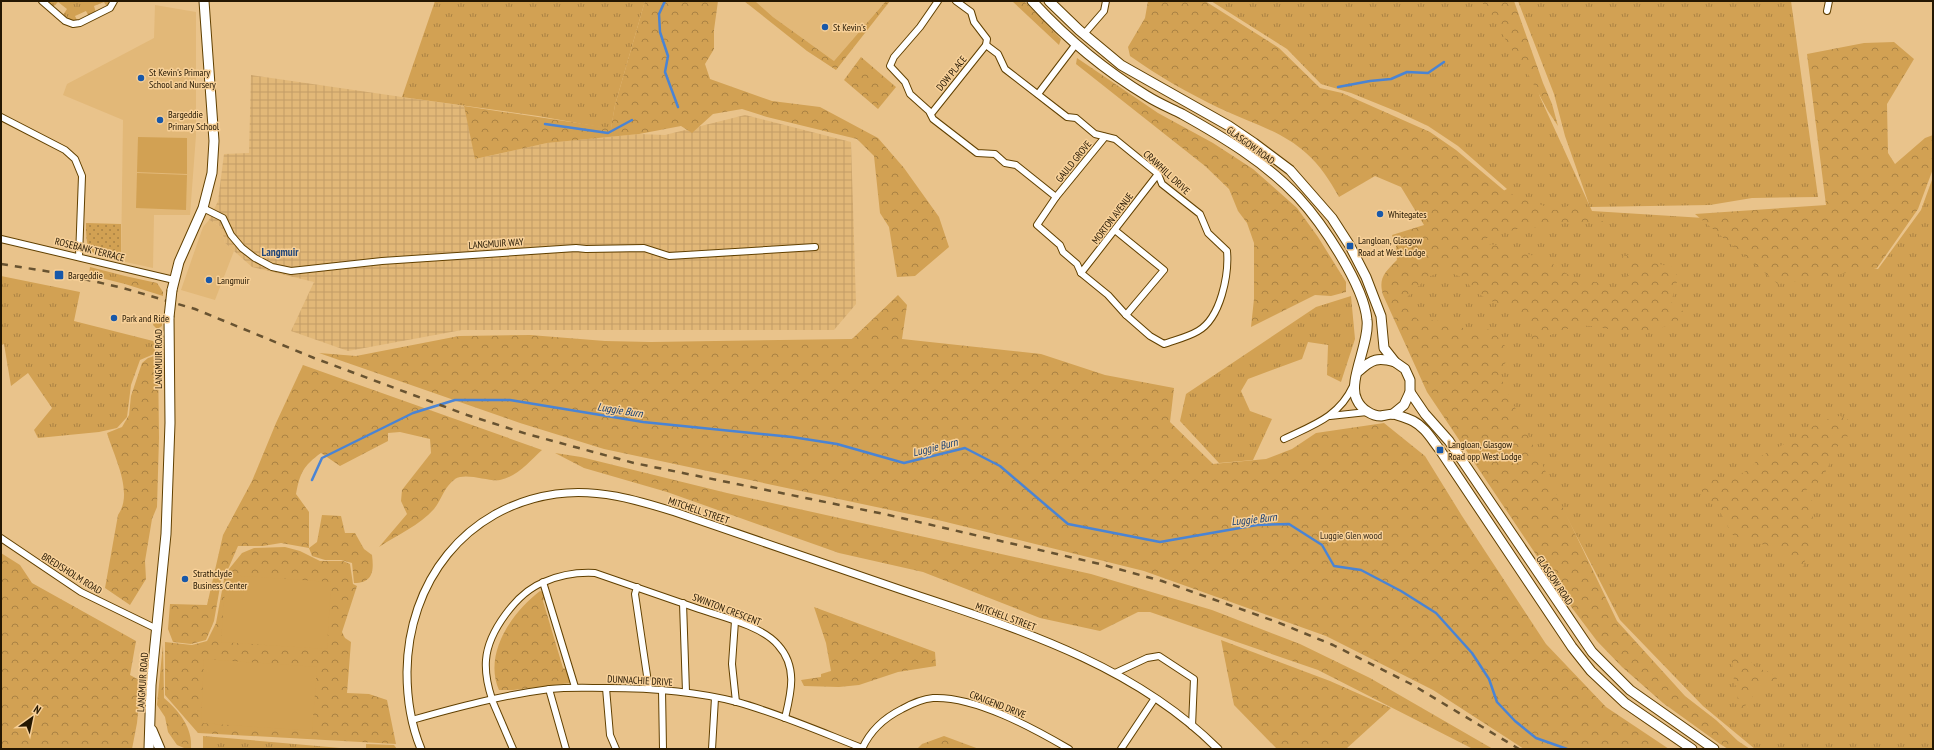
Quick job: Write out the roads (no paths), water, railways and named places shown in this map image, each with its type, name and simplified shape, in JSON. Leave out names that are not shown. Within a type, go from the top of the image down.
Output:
[{"type":"main road","name":"LANGMUIR ROAD","points":[[149,749],[151,684],[166,534],[170,422],[169,317],[174,280],[186,244],[203,208],[212,173],[214,141],[204,1]]},
{"type":"main road","name":"GLASGOW ROAD","points":[[1032,1],[1076,44],[1117,77],[1148,97],[1182,114],[1230,142],[1266,169],[1297,196],[1324,229],[1363,302],[1368,321],[1359,370],[1354,386]]},
{"type":"main road","name":"GLASGOW ROAD","points":[[1049,1],[1084,34],[1121,65],[1229,126],[1290,170],[1332,218],[1363,270],[1381,316],[1384,348],[1395,362],[1405,369],[1410,380],[1410,392],[1425,414],[1449,441],[1592,652],[1630,690],[1714,749]]},
{"type":"main road","points":[[1076,44],[1084,34]]},
{"type":"main road","points":[[1182,114],[1188,103]]},
{"type":"main road","points":[[1359,370],[1369,362],[1382,358],[1395,362]]},
{"type":"main road","points":[[1354,386],[1357,401],[1367,412],[1380,416],[1393,414],[1420,425],[1431,438],[1572,647],[1591,671],[1625,703],[1692,749]]},
{"type":"main road","points":[[1393,414],[1404,405],[1410,392]]},
{"type":"main road","name":"LANGMUIR ROAD","points":[[150,725],[160,749]]},
{"type":"street","points":[[42,1],[65,21],[73,24],[80,23],[110,8],[114,1]]},
{"type":"street","points":[[938,1],[920,27],[894,57],[890,66],[904,82],[910,94],[931,114],[933,119],[977,153],[995,154],[1005,162],[1016,165],[1056,197]]},
{"type":"street","points":[[956,1],[971,12],[974,22],[987,39],[986,45]]},
{"type":"street","points":[[1084,34],[1104,11],[1106,1]]},
{"type":"street","points":[[1827,11],[1829,1]]},
{"type":"street","points":[[1038,94],[1076,44]]},
{"type":"street","name":"DOW PLACE","points":[[931,114],[986,45]]},
{"type":"street","name":"CRAWHILL DRIVE","points":[[986,45],[998,54],[1006,69],[1067,117],[1076,118],[1095,134],[1116,139],[1158,174],[1162,184],[1200,214],[1208,233],[1227,251],[1228,262],[1222,294],[1215,314],[1200,331],[1164,344],[1150,336],[1126,315]]},
{"type":"street","points":[[1,117],[65,150],[75,159],[82,176],[80,257]]},
{"type":"street","name":"GAULD GROVE","points":[[1081,273],[1078,264],[1063,252],[1060,245],[1037,225],[1056,197],[1105,137]]},
{"type":"street","name":"MORTON AVENUE","points":[[1081,273],[1116,230],[1119,223],[1158,174]]},
{"type":"street","name":"LANGMUIR WAY","points":[[203,208],[223,218],[231,235],[242,248],[255,258],[272,266],[291,271],[382,261],[576,248],[644,248],[669,256],[815,247]]},
{"type":"street","points":[[1081,273],[1108,295],[1126,315],[1164,270],[1116,230]]},
{"type":"street","name":"ROSEBANK TERRACE","points":[[1,240],[80,257],[174,280]]},
{"type":"street","points":[[1284,439],[1328,417],[1344,404],[1354,386]]},
{"type":"street","points":[[1328,417],[1367,412]]},
{"type":"street","name":"MITCHELL STREET","points":[[421,749],[412,720],[407,684],[408,643],[412,622],[422,593],[436,569],[465,536],[490,518],[519,503],[533,498],[579,492],[636,500],[675,512],[1040,639],[1103,666],[1155,698],[1192,726],[1218,749]]},
{"type":"street","name":"BREDISHOLM ROAD","points":[[1,538],[81,592],[157,629]]},
{"type":"street","name":"SWINTON CRESCENT","points":[[513,749],[492,700],[488,686],[486,665],[487,651],[500,623],[520,599],[542,582],[580,572],[595,573],[736,621],[769,637],[779,646],[790,666],[792,690],[785,718]]},
{"type":"street","points":[[542,582],[575,687]]},
{"type":"street","points":[[636,587],[635,594],[649,689]]},
{"type":"street","name":"SWINTON CRESCENT","points":[[683,603],[686,692]]},
{"type":"street","points":[[736,621],[732,664],[736,702]]},
{"type":"street","points":[[1115,674],[1147,658],[1159,656],[1194,678],[1192,726]]},
{"type":"street","name":"DUNNACHIE DRIVE","points":[[412,720],[492,700],[549,690],[575,687],[649,689],[686,692],[736,702],[785,718],[862,748]]},
{"type":"street","points":[[606,688],[610,734],[616,749]]},
{"type":"street","points":[[549,690],[566,749]]},
{"type":"street","points":[[662,690],[663,749]]},
{"type":"street","points":[[712,749],[715,698]]},
{"type":"street","name":"CRAIGEND DRIVE","points":[[862,748],[873,729],[892,714],[916,702],[932,698],[955,699],[978,706],[1039,731],[1069,749]]},
{"type":"street","points":[[1121,749],[1155,698]]},
{"type":"waterway","points":[[665,1],[659,14],[660,32],[668,56],[665,72],[678,107]]},
{"type":"waterway","points":[[1338,87],[1391,79],[1407,72],[1428,73],[1444,62]]},
{"type":"waterway","points":[[545,124],[608,133],[632,120]]},
{"type":"waterway","name":"Luggie Burn","points":[[312,480],[322,458],[413,413],[455,400],[510,400],[643,422],[792,437],[837,444],[904,463],[965,448],[1000,466],[1068,524],[1160,542],[1257,525],[1289,524],[1322,545],[1334,566],[1361,570],[1401,591],[1436,613],[1472,653],[1489,679],[1497,702],[1515,721],[1536,738],[1567,749]]},
{"type":"railway","points":[[1,264],[58,273],[123,288],[195,309],[314,358],[467,415],[527,434],[634,463],[884,514],[1100,564],[1162,581],[1277,622],[1333,645],[1411,684],[1519,749]]},
{"type":"place","name":"St Kevin's","points":[[825,27]]},
{"type":"place","name":"St Kevin's Primary School and Nursery","points":[[141,78]]},
{"type":"place","name":"Bargeddie Primary School","points":[[160,120]]},
{"type":"place","name":"Whitegates","points":[[1380,214]]},
{"type":"place","name":"Langloan, Glasgow Road at West Lodge","points":[[1350,246]]},
{"type":"place","name":"Bargeddie","points":[[59,275]]},
{"type":"place","name":"Langmuir","points":[[209,280]]},
{"type":"place","name":"Park and Ride","points":[[114,318]]},
{"type":"place","name":"Langloan, Glasgow Road opp West Lodge","points":[[1440,450]]},
{"type":"place","name":"Strathclyde Business Center","points":[[185,579]]},
{"type":"district","name":"Langmuir","points":[[280,252]]},
{"type":"park label","name":"Luggie Glen wood","points":[[1351,535]]}]
